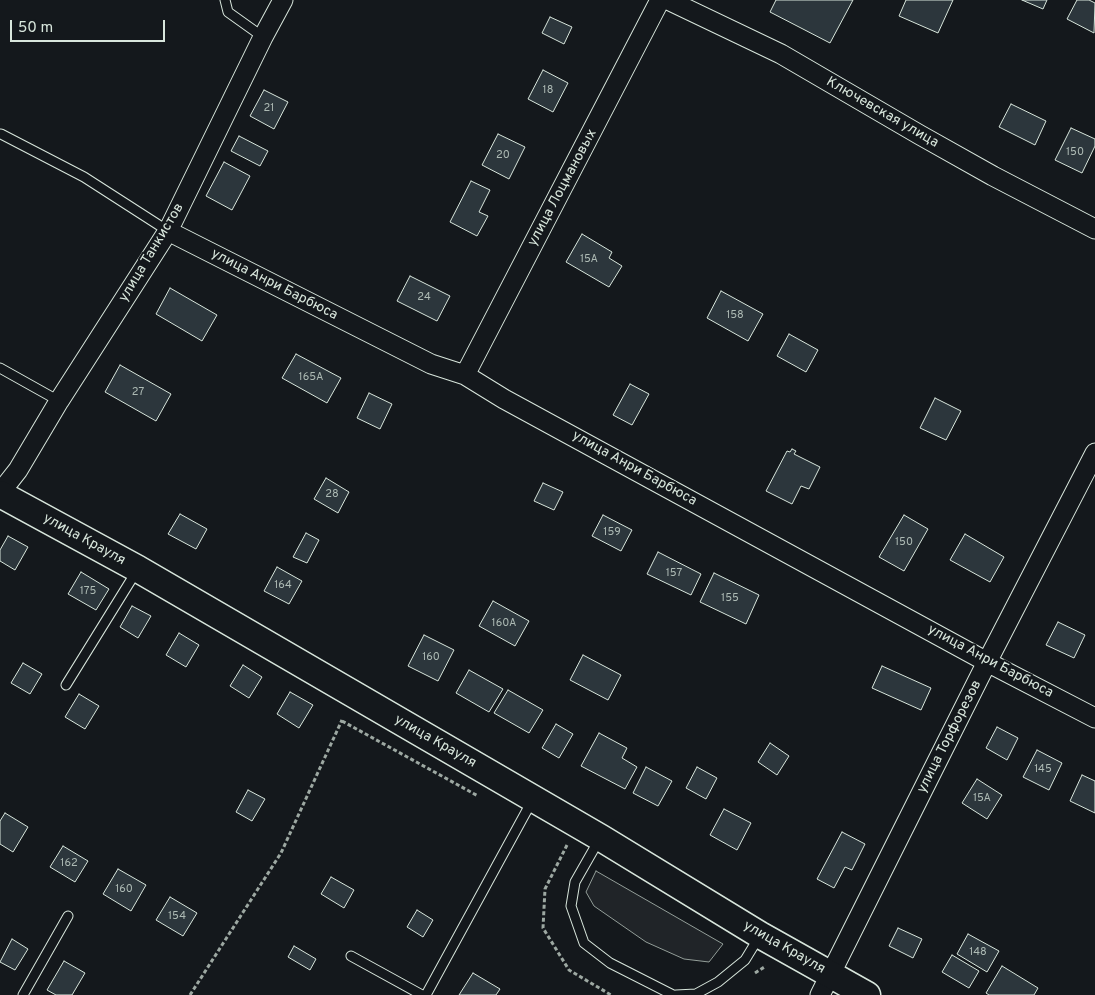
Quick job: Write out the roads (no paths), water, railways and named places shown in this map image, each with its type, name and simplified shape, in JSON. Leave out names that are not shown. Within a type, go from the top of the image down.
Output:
[{"type":"street","name":"улица Танкистов","points":[[0,494],[18,470],[59,401],[168,231],[283,0]]},
{"type":"street","name":"улица Лоцмановых","points":[[465,375],[660,0]]},
{"type":"street","name":"Ключевская улица","points":[[668,0],[781,54],[993,176],[1095,229]]},
{"type":"street","name":"улица Анри Барбюса","points":[[168,231],[431,364],[465,375],[504,399],[987,662],[1095,718]]},
{"type":"street","name":"улица Торфорезов","points":[[825,985],[1095,452]]},
{"type":"street","name":"улица Крауля","points":[[0,494],[138,569],[601,838],[760,935],[825,985],[867,995]]},
{"type":"lane","points":[[225,0],[228,12],[263,37]]},
{"type":"lane","points":[[1,134],[84,177],[168,231]]},
{"type":"lane","points":[[0,368],[59,401]]},
{"type":"lane","points":[[66,685],[138,569]]},
{"type":"lane","points":[[426,995],[534,799]]},
{"type":"lane","points":[[601,838],[575,882],[571,906],[584,943],[610,963],[674,995],[696,994],[718,982],[744,960],[760,935]]},
{"type":"lane","points":[[23,995],[68,916]]},
{"type":"lane","points":[[351,956],[422,995]]}]
